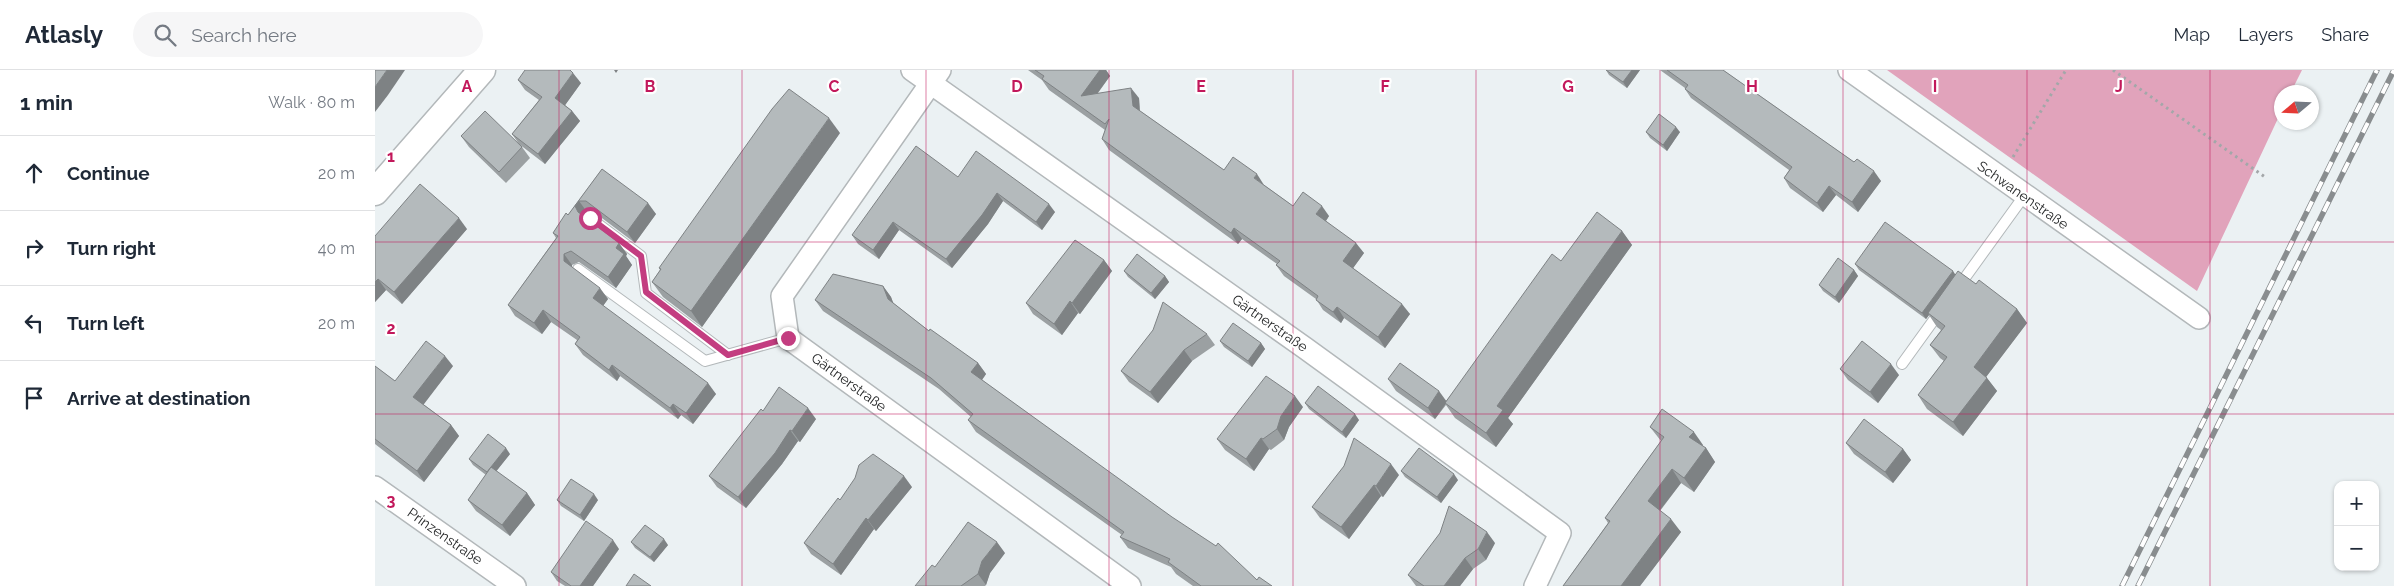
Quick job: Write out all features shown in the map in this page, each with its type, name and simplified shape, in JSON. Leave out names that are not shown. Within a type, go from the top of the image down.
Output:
[{"type":"street","points":[[375,192],[482,70]]},
{"type":"street","name":"Gärtnerstraße","points":[[912,70],[935,76],[1560,533],[1535,586]]},
{"type":"street","name":"Schwanenstraße","points":[[1849,70],[2000,179],[2199,318]]},
{"type":"street","points":[[788,338],[782,296],[935,76]]},
{"type":"street","name":"Gärtnerstraße","points":[[788,338],[1130,586]]},
{"type":"street","name":"Prinzenstraße","points":[[375,487],[515,586]]},
{"type":"lane","points":[[1902,364],[2024,196]]},
{"type":"lane","points":[[590,218],[641,256],[646,292],[728,355]]},
{"type":"lane","points":[[578,269],[705,362],[788,338]]},
{"type":"path","points":[[2000,179],[2066,70]]},
{"type":"path","points":[[2113,70],[2265,177]]},
{"type":"shaded area","points":[[1887,70],[2302,70],[2294,85],[2274,85],[2274,127],[2197,291]]},
{"type":"building","points":[[375,70],[387,70],[375,87]]},
{"type":"building","points":[[525,70],[570,70],[573,73],[555,98],[572,111],[538,154],[512,134],[542,97],[518,80]]},
{"type":"building","points":[[1035,70],[1100,70],[1081,96],[1131,88],[1133,106],[1224,170],[1233,157],[1257,174],[1254,178],[1293,206],[1303,192],[1322,206],[1316,214],[1356,243],[1343,261],[1402,304],[1378,337],[1337,307],[1333,312],[1316,300],[1318,296],[1276,265],[1280,261],[1234,228],[1231,233],[1102,139],[1109,119],[1105,124],[1042,79],[1044,76]]},
{"type":"building","points":[[1606,70],[1632,70],[1623,82]]},
{"type":"building","points":[[1667,70],[1723,70],[1854,162],[1857,159],[1874,171],[1852,202],[1829,186],[1817,203],[1784,178],[1792,167],[1685,89],[1688,85]]},
{"type":"building","points":[[789,89],[829,118],[691,311],[652,282],[661,269],[659,268],[772,109]]},
{"type":"building","points":[[485,111],[522,147],[499,172],[461,136]]},
{"type":"building","points":[[1659,114],[1676,127],[1663,145],[1646,132]]},
{"type":"building","points":[[916,146],[958,177],[976,151],[1049,204],[1036,222],[997,193],[982,215],[946,259],[893,222],[873,250],[852,235]]},
{"type":"building","points":[[602,169],[648,203],[627,232],[586,201],[579,201],[575,206],[578,212],[619,243],[616,248],[624,254],[608,277],[571,251],[564,254],[564,261],[600,288],[593,298],[708,383],[686,413],[673,404],[670,408],[612,365],[609,370],[575,344],[580,337],[543,310],[534,323],[508,305],[558,236],[553,233],[566,213],[568,215]]},
{"type":"building","points":[[420,184],[459,218],[394,292],[378,279],[375,282],[375,236]]},
{"type":"building","points":[[1597,212],[1622,231],[1497,406],[1503,410],[1486,433],[1445,403],[1552,254],[1561,261]]},
{"type":"building","points":[[1885,222],[1953,271],[1922,313],[1855,264]]},
{"type":"building","points":[[1075,240],[1104,260],[1072,303],[1070,301],[1054,324],[1026,303]]},
{"type":"building","points":[[1137,254],[1165,276],[1151,293],[1124,271]]},
{"type":"building","points":[[1838,258],[1854,270],[1835,297],[1819,285]]},
{"type":"building","points":[[1958,271],[1976,284],[1979,280],[2017,309],[1974,367],[1987,378],[1953,422],[1918,395],[1947,357],[1930,345],[1945,326],[1928,313]]},
{"type":"building","points":[[833,274],[883,286],[888,299],[929,331],[930,329],[978,363],[971,372],[1172,517],[1216,546],[1218,543],[1257,580],[1259,577],[1272,586],[1201,586],[1168,562],[1170,559],[1120,537],[1124,532],[968,420],[973,414],[931,378],[815,300]]},
{"type":"building","points":[[1163,302],[1207,334],[1184,350],[1150,392],[1121,371],[1153,330]]},
{"type":"building","points":[[1233,323],[1261,343],[1248,361],[1220,341]]},
{"type":"building","points":[[426,341],[445,356],[413,397],[451,425],[417,471],[375,439],[375,366],[395,381]]},
{"type":"building","points":[[1862,341],[1891,364],[1870,392],[1840,369]]},
{"type":"building","points":[[1400,363],[1439,391],[1428,408],[1388,379]]},
{"type":"building","points":[[1266,376],[1295,396],[1281,416],[1277,429],[1263,439],[1261,438],[1246,459],[1217,439]]},
{"type":"building","points":[[1318,386],[1355,414],[1342,432],[1305,403]]},
{"type":"building","points":[[779,387],[808,408],[792,431],[790,430],[775,453],[738,497],[709,476],[761,409],[763,411]]},
{"type":"building","points":[[1662,409],[1694,432],[1689,437],[1706,448],[1684,478],[1672,469],[1648,501],[1671,519],[1621,586],[1563,586],[1610,521],[1605,518],[1664,437],[1650,427]]},
{"type":"building","points":[[1864,419],[1903,449],[1885,472],[1846,443]]},
{"type":"building","points":[[488,434],[506,448],[487,472],[469,459]]},
{"type":"building","points":[[1354,438],[1391,464],[1376,486],[1374,485],[1341,527],[1312,507],[1344,466]]},
{"type":"building","points":[[1419,448],[1454,474],[1437,497],[1401,471]]},
{"type":"building","points":[[873,454],[904,476],[868,520],[866,518],[833,564],[804,543],[838,498],[840,500],[855,478],[859,465]]},
{"type":"building","points":[[491,467],[527,493],[502,525],[468,500]]},
{"type":"building","points":[[571,479],[594,494],[580,515],[557,500]]},
{"type":"building","points":[[1449,506],[1487,532],[1478,549],[1465,558],[1444,586],[1424,586],[1408,575],[1440,533]]},
{"type":"building","points":[[586,521],[613,540],[580,586],[571,586],[551,572]]},
{"type":"building","points":[[968,522],[997,542],[982,561],[978,574],[961,586],[915,586],[932,565],[935,567]]},
{"type":"building","points":[[645,525],[664,539],[650,557],[631,542]]},
{"type":"building","points":[[634,574],[651,586],[626,586]]},
{"type":"railway","points":[[2122,586],[2377,70]]},
{"type":"railway","points":[[2138,586],[2394,70]]},
{"type":"route","points":[[590,218],[641,256],[646,292],[728,355],[788,338]]}]
